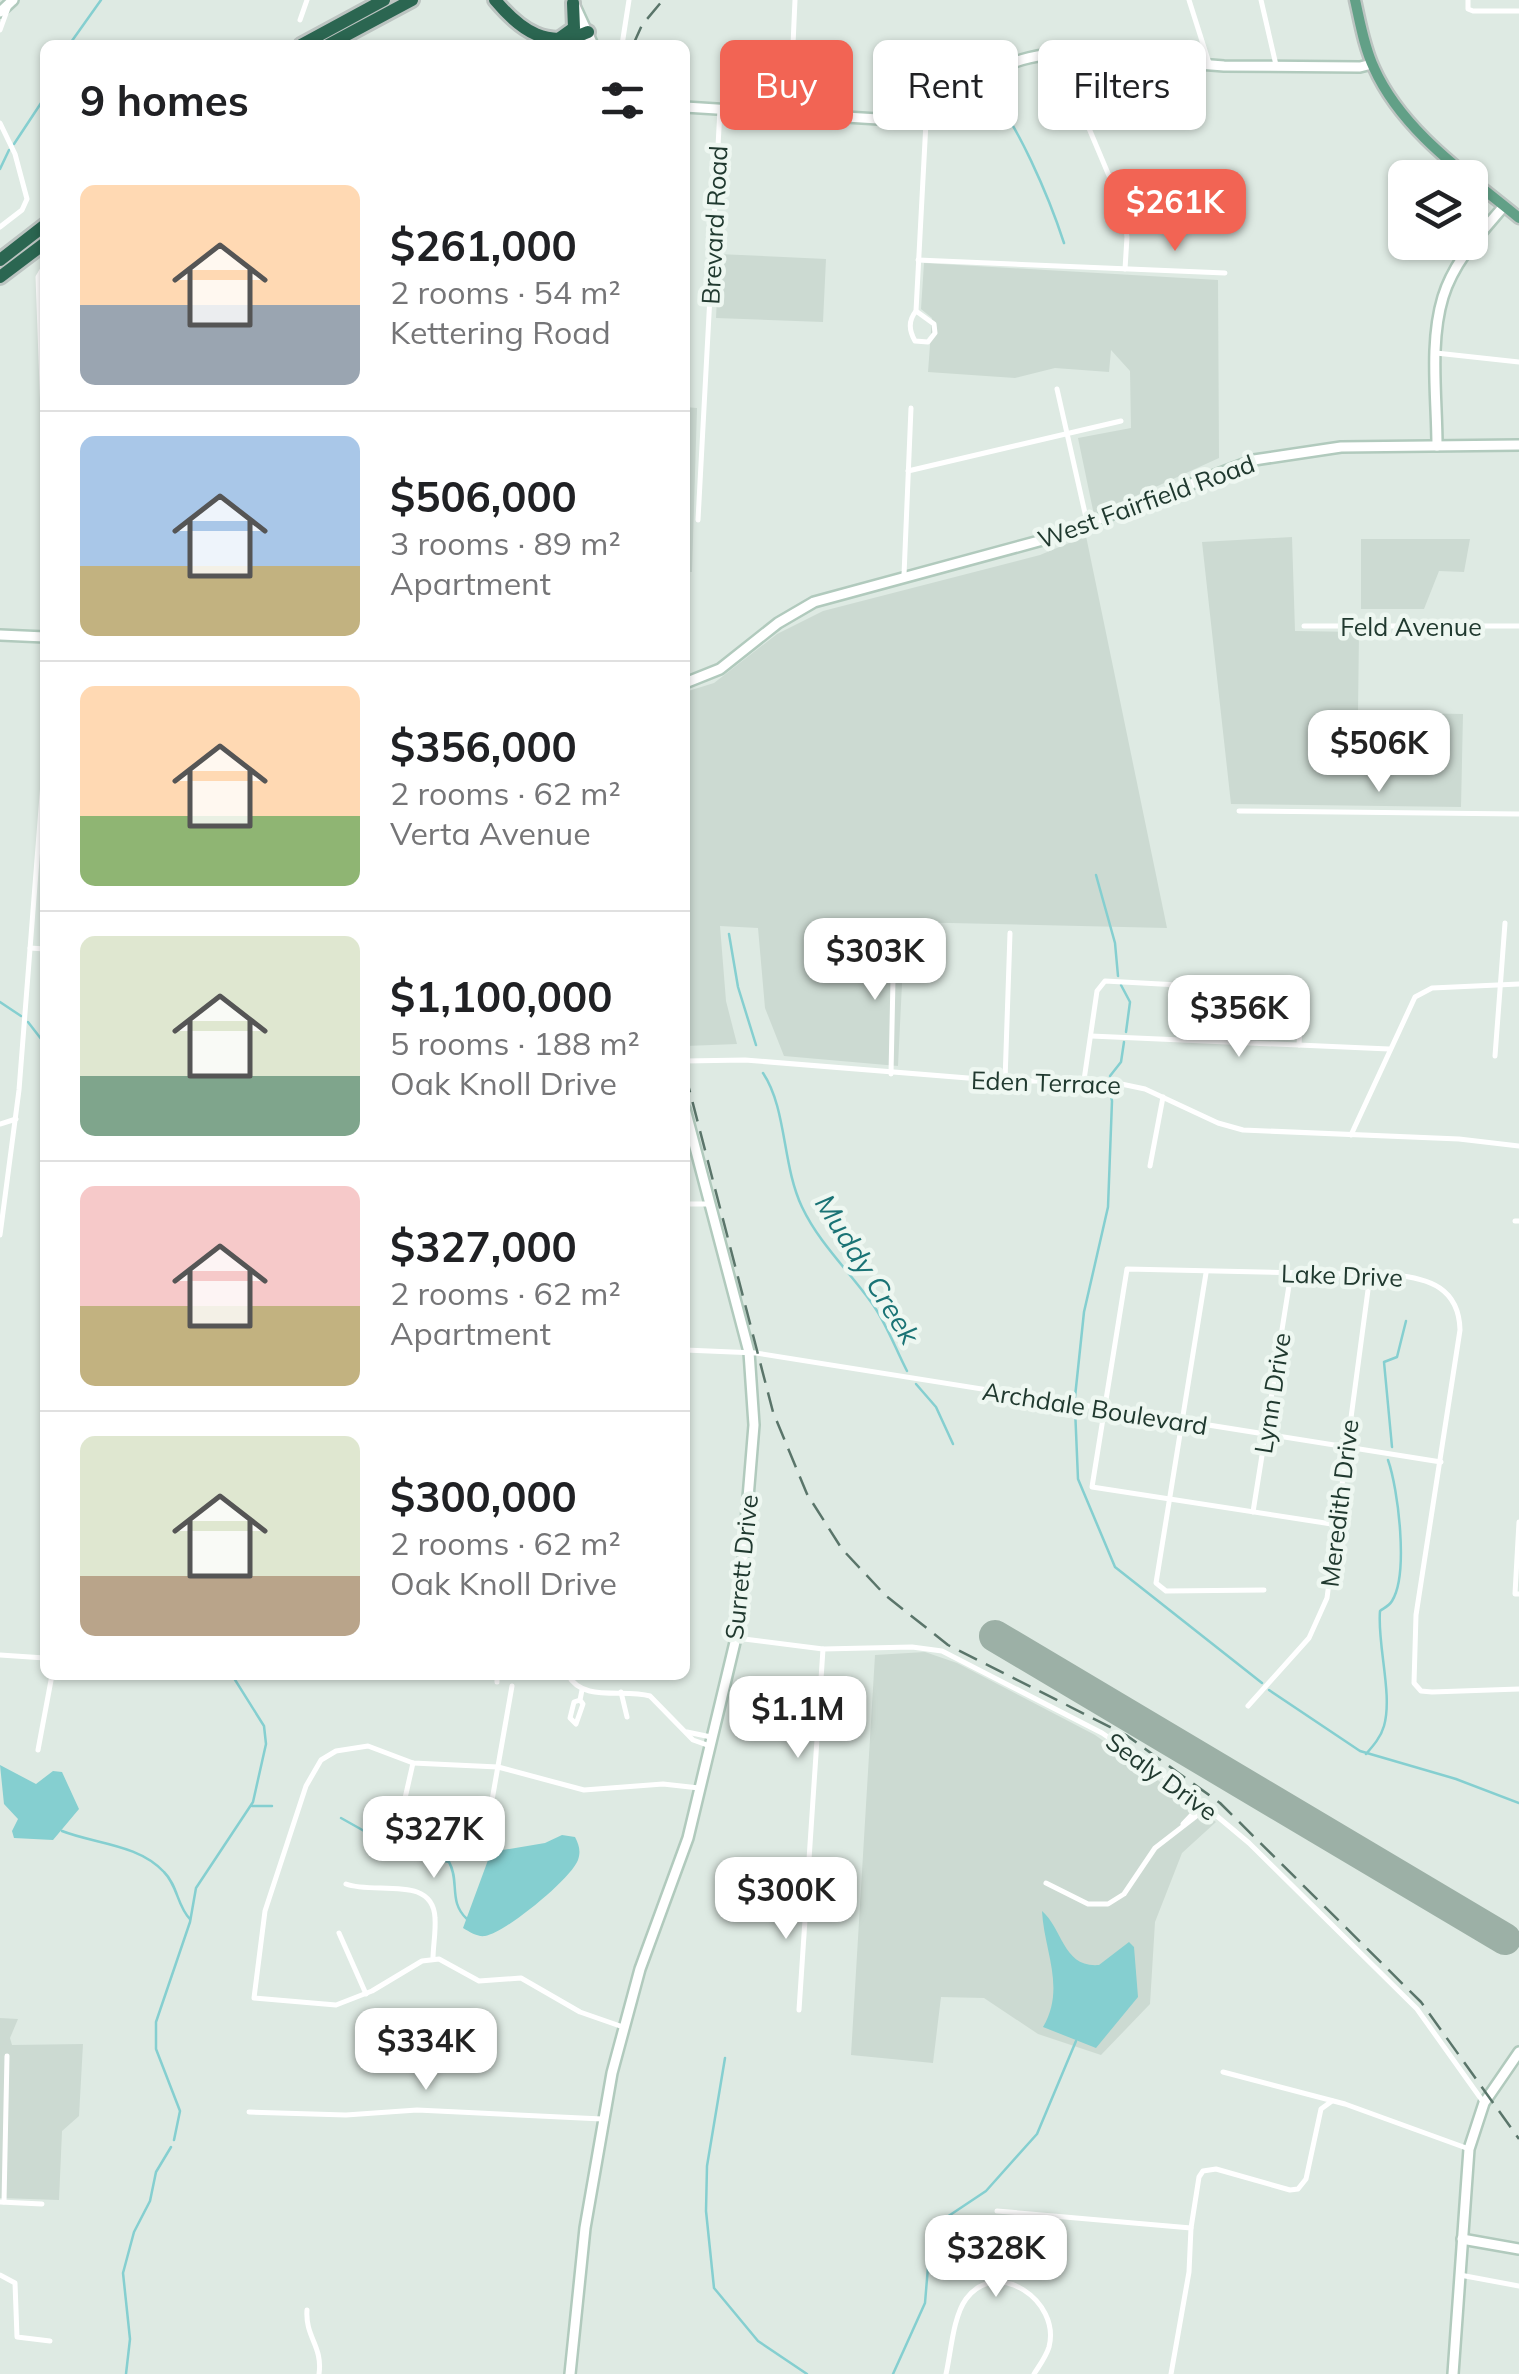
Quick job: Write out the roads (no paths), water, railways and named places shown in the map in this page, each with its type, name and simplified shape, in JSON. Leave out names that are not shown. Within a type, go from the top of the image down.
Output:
[{"type":"highway","points":[[310,40],[383,0]]},
{"type":"highway","points":[[337,40],[412,0]]},
{"type":"highway","points":[[558,40],[574,28],[572,2]]},
{"type":"highway","points":[[499,3],[524,31],[558,40],[590,38]]},
{"type":"highway","points":[[0,260],[40,230]]},
{"type":"highway","points":[[0,277],[40,247]]},
{"type":"main road","points":[[1354,0],[1372,64],[1404,116],[1519,218]]},
{"type":"street","points":[[300,20],[307,0]]},
{"type":"street","points":[[623,40],[629,0]]},
{"type":"street","points":[[794,40],[796,0]]},
{"type":"street","points":[[1189,0],[1209,63]]},
{"type":"street","points":[[1261,0],[1276,65]]},
{"type":"street","points":[[1468,0],[1469,10],[1519,11]]},
{"type":"street","points":[[572,2],[590,38]]},
{"type":"street","points":[[0,30],[7,7]]},
{"type":"street","points":[[1206,63],[1360,67],[1372,64]]},
{"type":"street","points":[[690,107],[720,109]]},
{"type":"street","name":"Brevard Road","points":[[698,520],[720,109]]},
{"type":"street","points":[[0,123],[27,199],[22,210],[0,227]]},
{"type":"street","points":[[916,311],[934,324],[935,333],[928,342],[915,341],[910,331],[916,311],[926,130]]},
{"type":"street","points":[[1090,130],[1123,210],[1127,237],[1125,270]]},
{"type":"street","points":[[1437,446],[1436,353],[1440,310],[1449,283],[1466,253],[1504,206]]},
{"type":"street","points":[[918,260],[1225,273]]},
{"type":"street","points":[[1436,353],[1519,362]]},
{"type":"street","points":[[1057,388],[1088,526]]},
{"type":"street","points":[[904,576],[910,408]]},
{"type":"street","points":[[908,471],[1122,422]]},
{"type":"street","name":"West Fairfield Road","points":[[690,681],[736,659],[797,610],[1088,526],[1258,459],[1316,448],[1519,445]]},
{"type":"street","name":"Feld Avenue","points":[[1304,626],[1519,626]]},
{"type":"street","points":[[0,635],[40,638]]},
{"type":"street","points":[[1239,811],[1519,814]]},
{"type":"street","points":[[0,1235],[16,1118],[40,821]]},
{"type":"street","points":[[1495,1056],[1504,923]]},
{"type":"street","points":[[891,1074],[894,932]]},
{"type":"street","points":[[1005,1082],[1010,933]]},
{"type":"street","points":[[30,948],[40,948]]},
{"type":"street","points":[[1084,1080],[1098,987],[1114,979],[1197,986],[1202,993],[1200,1041]]},
{"type":"street","points":[[1351,1135],[1406,1009],[1420,993],[1432,988],[1519,984]]},
{"type":"street","points":[[1300,1045],[1302,990]]},
{"type":"street","points":[[1091,1036],[1388,1049]]},
{"type":"street","name":"Eden Terrace","points":[[690,1061],[745,1060],[1005,1082],[1084,1080],[1126,1084],[1229,1127],[1459,1139],[1519,1146]]},
{"type":"street","points":[[1150,1166],[1163,1097]]},
{"type":"street","points":[[0,1124],[16,1118]]},
{"type":"street","name":"Surrett Drive","points":[[570,2374],[585,2228],[602,2119],[623,2028],[688,1838],[736,1638],[754,1425],[749,1352],[690,1128]]},
{"type":"street","points":[[690,1204],[710,1204]]},
{"type":"street","name":"Lake Drive","points":[[1170,1499],[1092,1487],[1127,1269],[1370,1275],[1430,1281],[1448,1294],[1457,1308],[1459,1343],[1416,1615],[1414,1684],[1420,1691],[1432,1692],[1519,1689]]},
{"type":"street","points":[[1206,1271],[1158,1588],[1264,1590]]},
{"type":"street","name":"Lynn Drive","points":[[1253,1512],[1291,1273]]},
{"type":"street","name":"Meredith Drive","points":[[1248,1706],[1309,1638],[1320,1619],[1338,1525],[1370,1275]]},
{"type":"street","name":"Archdale Boulevard","points":[[690,1350],[749,1352],[1441,1462]]},
{"type":"street","points":[[1170,1499],[1338,1525]]},
{"type":"street","points":[[1519,1522],[1515,1594],[1519,1594]]},
{"type":"street","name":"Sealy Drive","points":[[736,1638],[822,1649],[912,1647],[942,1651],[1102,1733],[1205,1805],[1406,1997],[1484,2102]]},
{"type":"street","points":[[799,2010],[822,1649]]},
{"type":"street","points":[[0,1655],[40,1658]]},
{"type":"street","points":[[38,1750],[51,1680]]},
{"type":"street","points":[[573,1680],[582,1690],[650,1696],[684,1732],[712,1742]]},
{"type":"street","points":[[491,1806],[512,1686]]},
{"type":"street","points":[[580,1700],[582,1690]]},
{"type":"street","points":[[621,1692],[626,1717]]},
{"type":"street","points":[[623,2028],[580,2012],[521,1978],[479,1980],[434,1959],[422,1961],[366,1994],[336,2005],[254,1998],[265,1911],[306,1786],[321,1760],[354,1745],[380,1748],[413,1763],[498,1767],[584,1790],[662,1784],[700,1788]]},
{"type":"street","points":[[403,1807],[413,1763]]},
{"type":"street","points":[[1046,1883],[1088,1904],[1108,1904],[1124,1894],[1154,1848],[1205,1805]]},
{"type":"street","points":[[346,1884],[360,1890],[405,1888],[422,1893],[434,1911],[434,1959]]},
{"type":"street","points":[[339,1933],[366,1994]]},
{"type":"street","points":[[1454,2374],[1473,2132],[1484,2102],[1519,2052]]},
{"type":"street","points":[[8,2056],[2,2202],[42,2204]]},
{"type":"street","points":[[1224,2072],[1332,2101],[1470,2148]]},
{"type":"street","points":[[1171,2374],[1190,2272],[1196,2188],[1203,2171],[1216,2169],[1290,2190],[1301,2187],[1321,2109],[1332,2101]]},
{"type":"street","points":[[249,2112],[346,2115],[416,2110],[602,2119]]},
{"type":"street","points":[[997,2210],[1191,2228]]},
{"type":"street","points":[[1462,2240],[1519,2249]]},
{"type":"street","points":[[0,2275],[15,2283],[15,2332],[19,2339],[50,2341]]},
{"type":"street","points":[[1460,2275],[1519,2286]]},
{"type":"street","points":[[946,2374],[964,2301],[982,2286],[997,2282],[1028,2291],[1048,2318],[1049,2346],[1034,2374]]},
{"type":"street","points":[[307,2310],[306,2329],[316,2347],[319,2374]]},
{"type":"water","points":[[0,1765],[36,1784],[53,1771],[62,1772],[79,1809],[53,1840],[14,1838],[12,1831],[18,1819],[4,1804]]},
{"type":"water","points":[[562,1835],[575,1837],[579,1857],[551,1892],[494,1933],[479,1936],[463,1928],[491,1852],[545,1843]]},
{"type":"water","points":[[1042,1911],[1071,1954],[1087,1964],[1099,1965],[1129,1942],[1134,1947],[1138,1997],[1096,2048],[1043,2027],[1050,2012],[1053,1984]]},
{"type":"waterway","points":[[73,40],[101,0]]},
{"type":"waterway","points":[[14,144],[40,105]]},
{"type":"waterway","points":[[1015,130],[1064,243]]},
{"type":"waterway","points":[[0,169],[9,150]]},
{"type":"waterway","points":[[1096,875],[1115,943],[1118,976]]},
{"type":"waterway","name":"Muddy Creek","points":[[729,934],[738,987],[756,1045]]},
{"type":"waterway","points":[[1121,985],[1130,1002],[1126,1032]]},
{"type":"waterway","points":[[0,1002],[21,1016]]},
{"type":"waterway","points":[[28,1022],[40,1038]]},
{"type":"waterway","points":[[1110,1076],[1121,1062],[1124,1042]]},
{"type":"waterway","name":"Muddy Creek","points":[[763,1073],[776,1103],[802,1207],[876,1310],[907,1371]]},
{"type":"waterway","points":[[1075,1397],[1084,1312],[1108,1207],[1112,1101],[1109,1087]]},
{"type":"waterway","points":[[1392,1447],[1384,1362],[1397,1357],[1406,1321]]},
{"type":"waterway","name":"Muddy Creek","points":[[916,1384],[936,1407],[953,1444]]},
{"type":"waterway","name":"Muddy Creek","points":[[1075,1408],[1078,1479],[1115,1567],[1262,1683]]},
{"type":"waterway","points":[[1366,1754],[1384,1726],[1387,1700],[1380,1611],[1392,1601],[1400,1572],[1398,1510],[1388,1460]]},
{"type":"waterway","points":[[174,2140],[180,2111],[156,2049],[156,2022],[190,1922],[196,1888],[253,1802],[266,1744],[264,1726],[235,1680]]},
{"type":"waterway","name":"Muddy Creek","points":[[1269,1690],[1360,1751],[1456,1779],[1519,1803]]},
{"type":"waterway","points":[[252,1806],[272,1806]]},
{"type":"waterway","points":[[341,1818],[398,1850],[449,1862],[458,1906],[467,1919]]},
{"type":"waterway","points":[[62,1831],[129,1850],[154,1863],[169,1878],[190,1919]]},
{"type":"waterway","points":[[893,2374],[925,2303],[929,2255],[940,2227],[947,2217],[986,2191],[1037,2134],[1076,2041]]},
{"type":"waterway","points":[[725,2058],[707,2166],[706,2211],[714,2288],[758,2341],[807,2374]]},
{"type":"waterway","points":[[126,2374],[130,2339],[123,2273],[134,2232],[150,2201],[156,2172],[171,2147]]},
{"type":"railway","points":[[635,40],[642,25],[663,0]]},
{"type":"railway","points":[[690,1092],[773,1412],[807,1494],[842,1549],[885,1595],[948,1645],[1126,1735],[1220,1803],[1421,2002],[1519,2139]]}]
